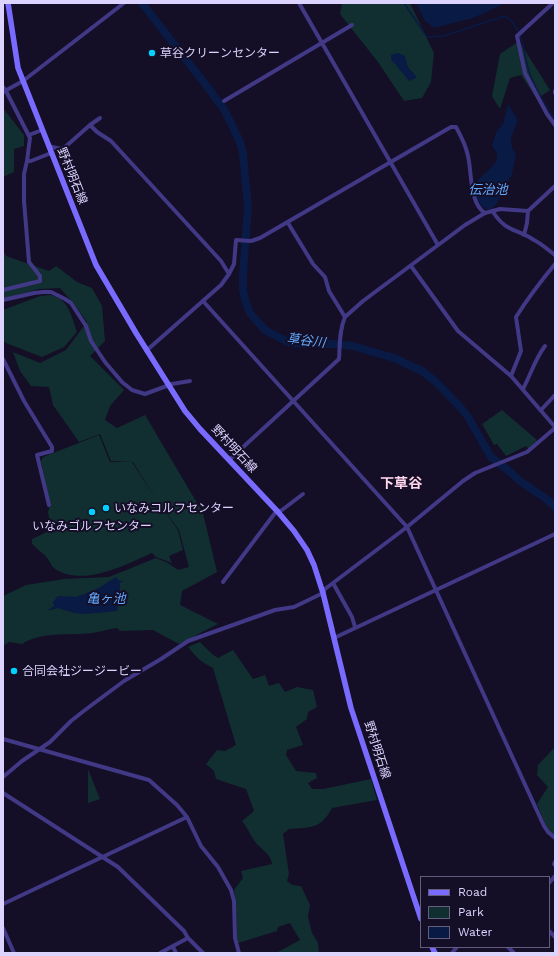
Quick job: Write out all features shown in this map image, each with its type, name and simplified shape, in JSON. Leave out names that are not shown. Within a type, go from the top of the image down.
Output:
[{"type":"main road","name":"野村明石線","points":[[8,3],[18,68],[96,265],[110,291],[146,351],[185,411],[278,512],[307,550],[323,593],[351,708],[420,916]]},
{"type":"street","points":[[3,290],[40,281],[40,276],[29,262],[24,201],[24,174],[30,138],[4,90],[23,81],[124,3]]},
{"type":"street","points":[[298,3],[438,245]]},
{"type":"street","points":[[553,3],[517,36],[525,73],[547,114],[555,125]]},
{"type":"street","points":[[224,101],[352,25]]},
{"type":"street","points":[[48,146],[61,149],[64,148],[100,118]]},
{"type":"street","points":[[90,125],[97,132],[111,141],[221,261],[230,274]]},
{"type":"street","points":[[146,351],[222,285],[230,274],[234,264],[236,240],[251,241],[260,238],[452,127],[456,127],[461,136],[468,155],[470,176],[476,201],[480,210],[485,213]]},
{"type":"street","points":[[29,136],[42,130]]},
{"type":"street","points":[[27,161],[31,161],[51,153]]},
{"type":"street","points":[[524,235],[528,211],[555,186]]},
{"type":"street","points":[[229,460],[339,359],[340,335],[345,317],[363,301],[465,225],[485,213],[500,209],[528,211]]},
{"type":"street","points":[[493,212],[498,220],[506,227],[533,239],[555,255]]},
{"type":"street","points":[[288,223],[313,264],[325,277],[330,291],[345,317]]},
{"type":"street","points":[[511,376],[521,351],[516,317],[533,291],[541,284],[555,264]]},
{"type":"street","points":[[3,777],[22,761],[50,742],[71,721],[124,681],[188,641],[275,610],[294,607],[323,593],[325,589],[407,527],[462,481],[476,473],[506,462],[527,452],[555,427],[511,376],[458,331],[411,266]]},
{"type":"street","points":[[3,300],[34,292],[51,292],[59,295],[71,304],[86,326],[91,341],[97,350],[122,382],[132,390],[145,394],[168,386],[190,381]]},
{"type":"street","points":[[203,301],[407,527],[544,826],[555,838]]},
{"type":"street","points":[[523,389],[538,355],[545,346]]},
{"type":"street","points":[[3,359],[24,401],[52,447],[52,451],[37,455],[49,505]]},
{"type":"street","points":[[541,410],[555,395]]},
{"type":"street","points":[[223,582],[274,513],[278,512],[303,494]]},
{"type":"street","points":[[334,638],[555,534]]},
{"type":"street","points":[[333,583],[352,617],[355,628]]},
{"type":"street","points":[[3,739],[149,780],[177,805],[186,817],[201,846],[218,867],[230,890],[234,901],[235,938],[239,953]]},
{"type":"street","points":[[3,793],[103,857],[124,873],[184,932],[203,953]]},
{"type":"street","points":[[3,904],[186,817]]},
{"type":"street","points":[[555,862],[555,866]]},
{"type":"street","points":[[3,928],[14,953]]},
{"type":"street","points":[[160,953],[188,938]]},
{"type":"street","points":[[173,947],[176,953]]},
{"type":"green space","points":[[342,3],[410,3],[434,53],[431,82],[422,98],[404,101],[378,62],[340,14]]},
{"type":"green space","points":[[519,41],[550,90],[537,99],[521,75],[510,78],[500,109],[492,96],[500,54]]},
{"type":"green space","points":[[3,108],[24,135],[24,146],[14,149],[14,172],[3,177]]},
{"type":"green space","points":[[3,250],[6,256],[49,271],[56,266],[77,282],[92,288],[102,306],[105,341],[90,356],[124,390],[110,406],[105,420],[117,428],[145,415],[203,513],[217,572],[182,591],[180,605],[218,624],[179,644],[153,630],[120,631],[117,628],[92,633],[38,637],[22,644],[9,642],[3,646],[3,596],[26,585],[64,579],[109,577],[156,558],[168,563],[178,570],[189,567],[179,530],[157,501],[133,462],[111,461],[100,434],[79,442],[53,405],[49,387],[31,386],[20,371],[13,352],[40,363],[66,350],[87,322],[60,288],[39,289],[3,299]]},
{"type":"green space","points":[[50,295],[61,300],[65,304],[71,314],[77,332],[64,347],[42,357],[6,343],[3,340],[3,310],[40,296]]},
{"type":"green space","points":[[502,410],[537,440],[529,449],[526,446],[506,456],[497,444],[494,445],[482,424]]},
{"type":"green space","name":"いなみコルフセンター","points":[[99,435],[110,462],[132,462],[178,530],[183,550],[169,556],[172,563],[156,557],[152,553],[117,568],[91,575],[79,576],[66,574],[55,569],[48,559],[32,544],[32,539],[51,530],[48,512],[50,505],[41,461],[43,457]]},
{"type":"green space","points":[[200,642],[218,658],[233,650],[253,679],[265,675],[269,686],[279,683],[285,692],[297,687],[313,690],[317,707],[308,712],[307,719],[296,727],[303,745],[287,750],[286,755],[296,771],[316,773],[317,778],[308,783],[312,789],[323,789],[371,779],[377,800],[332,808],[328,815],[319,824],[309,827],[289,829],[283,834],[289,874],[287,881],[292,885],[301,886],[310,905],[308,917],[312,933],[318,943],[319,953],[276,953],[300,940],[290,923],[278,927],[277,931],[238,943],[234,890],[243,878],[241,871],[272,864],[270,857],[256,843],[242,821],[254,811],[246,789],[216,779],[214,771],[206,764],[217,750],[225,751],[236,745],[213,668],[199,659],[188,647]]},
{"type":"green space","points":[[555,747],[555,837],[548,831],[537,804],[548,787],[537,775],[538,765]]},
{"type":"green space","points":[[88,769],[100,799],[88,803]]},
{"type":"water","points":[[416,3],[506,3],[473,18],[434,28],[425,21]]},
{"type":"water","points":[[398,53],[405,56],[408,67],[416,78],[409,81],[391,60],[391,55]]},
{"type":"water","name":"伝治池","points":[[508,104],[518,120],[511,138],[512,148],[516,154],[512,174],[497,203],[489,210],[482,206],[477,200],[474,183],[491,168],[497,160],[497,153],[492,146],[497,131],[503,124]]},
{"type":"water","name":"亀ヶ池","points":[[116,577],[118,578],[117,580],[124,581],[120,583],[120,598],[117,611],[86,614],[74,613],[58,608],[48,610],[54,606],[53,602],[58,596],[76,597],[97,589]]},
{"type":"waterway","name":"草谷川","points":[[142,3],[225,111],[240,142],[243,154],[248,207],[243,291],[250,313],[265,330],[288,342],[353,346],[394,358],[422,371],[436,382],[461,408],[468,417],[491,457],[555,507]]},
{"type":"waterway","points":[[404,3],[427,37],[443,36],[505,16],[516,27],[522,42],[532,79],[548,110],[555,120]]},
{"type":"waterway","points":[[547,3],[555,13]]},
{"type":"place","name":"草谷クリーンセンター","points":[[152,53]]},
{"type":"place","name":"いなみコルフセンター","points":[[106,508]]},
{"type":"place","name":"いなみゴルフセンター","points":[[92,512]]},
{"type":"place","name":"合同会社ジージービー","points":[[14,671]]},
{"type":"district","name":"下草谷","points":[[401,484]]}]
